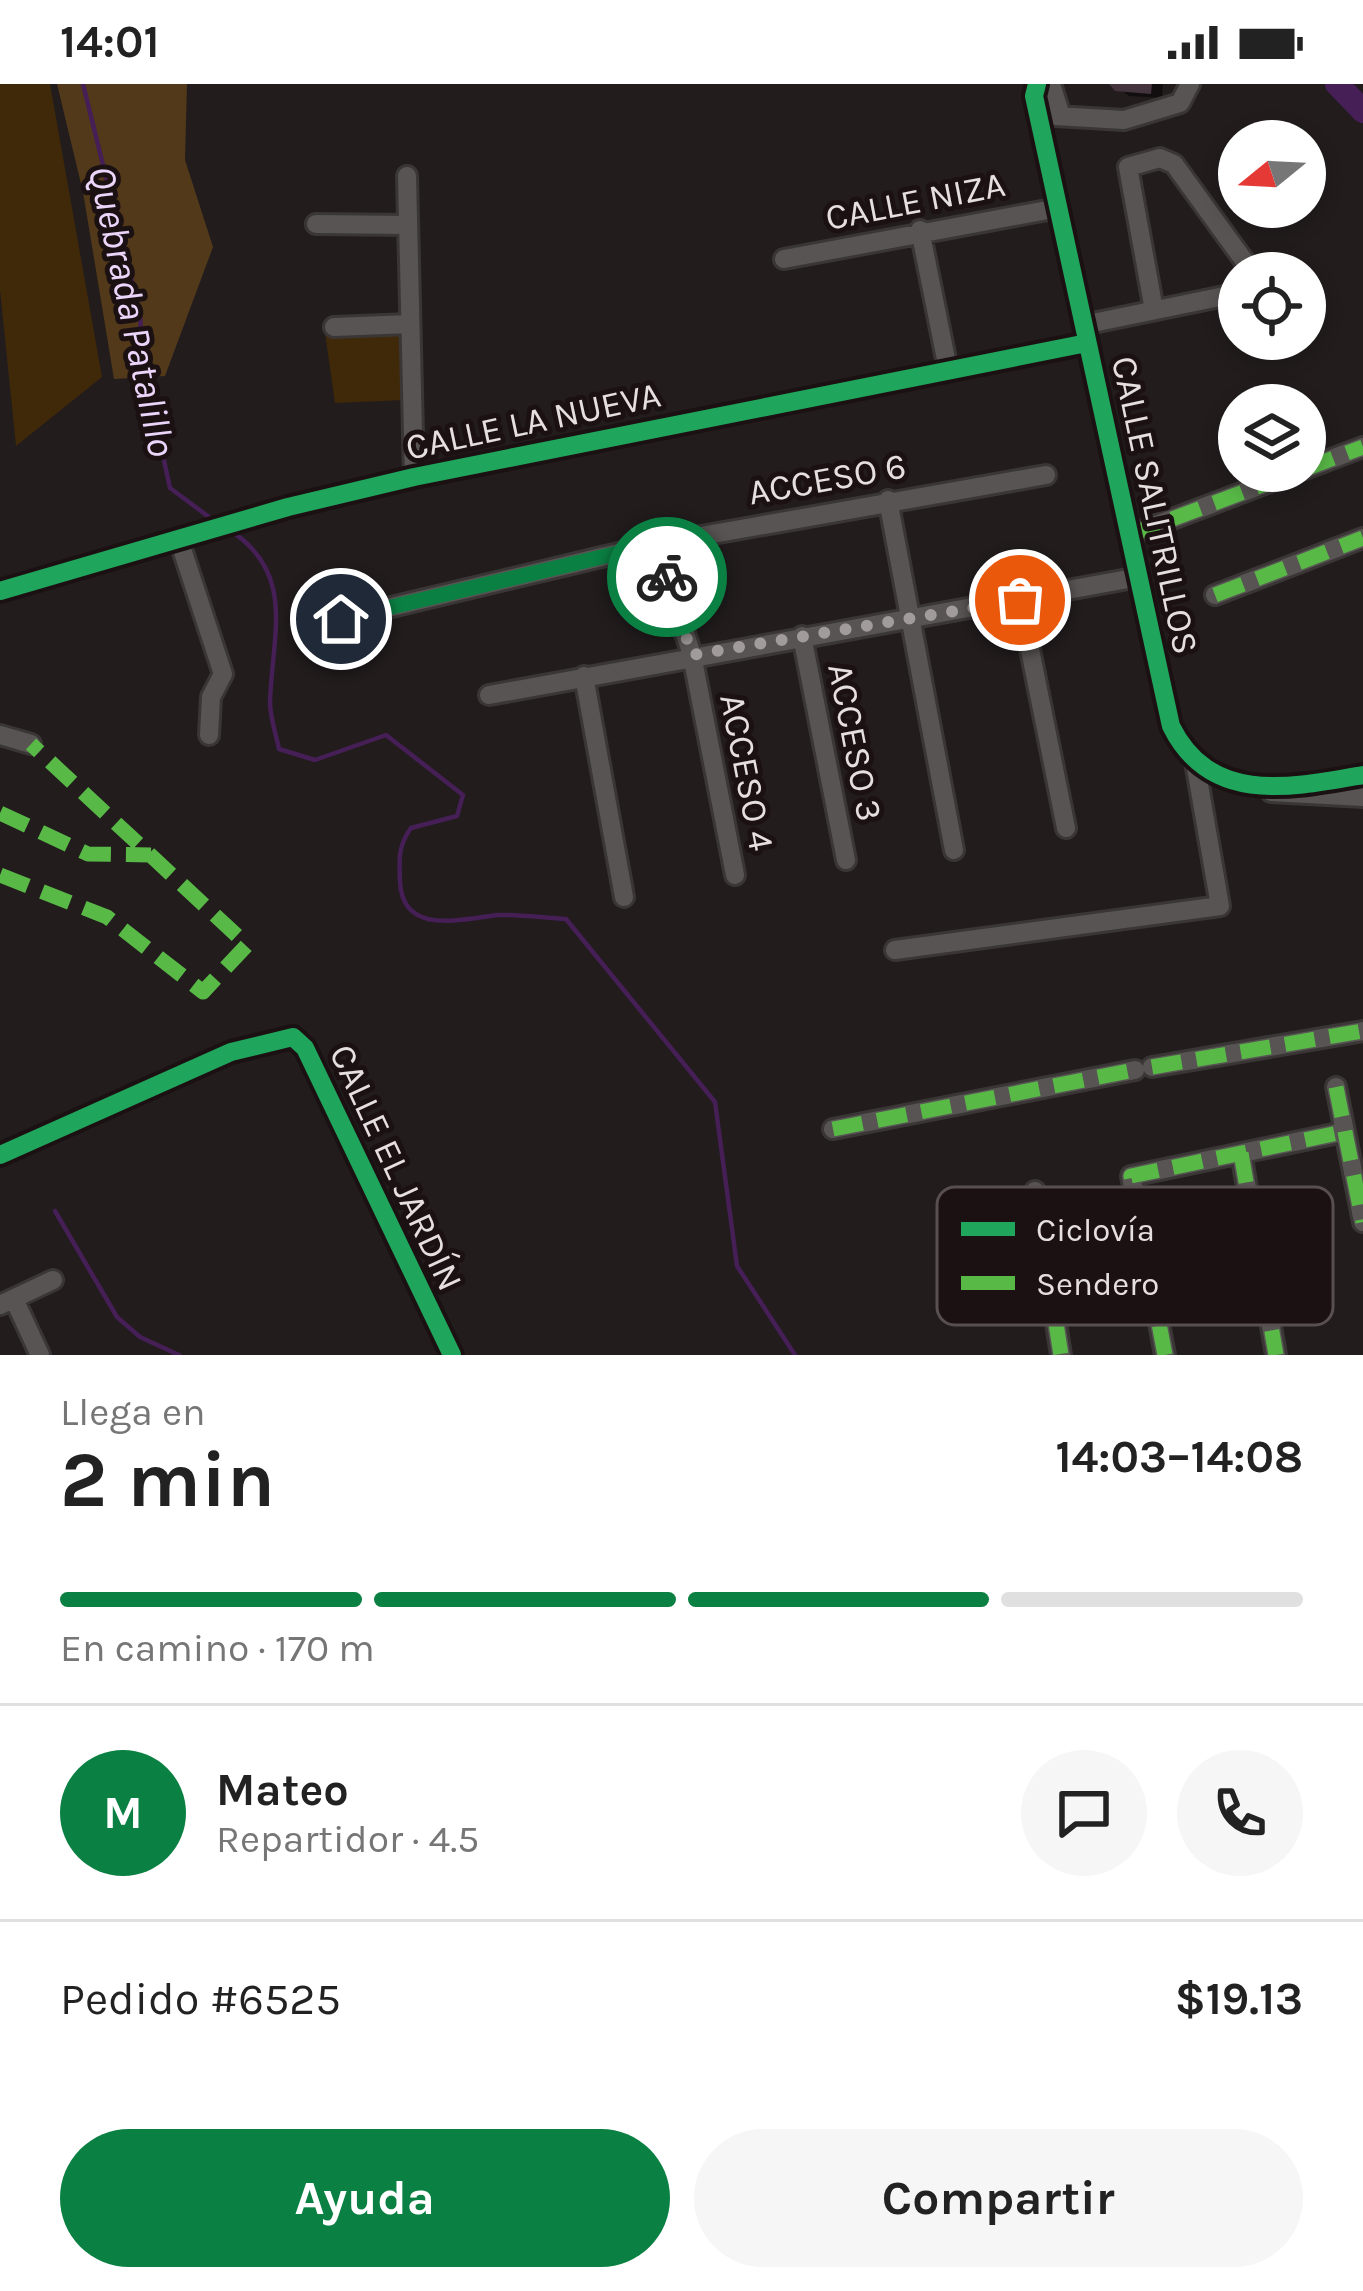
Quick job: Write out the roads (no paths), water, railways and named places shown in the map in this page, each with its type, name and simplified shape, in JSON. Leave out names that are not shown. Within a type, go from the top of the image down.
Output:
[{"type":"street","points":[[1051,84],[1060,113]]},
{"type":"street","points":[[1034,95],[1060,113],[1132,119],[1180,103],[1190,84]]},
{"type":"street","name":"CALLE SALITRILLOS","points":[[895,950],[1220,906],[1195,762],[1171,726],[1034,95]]},
{"type":"street","points":[[1154,310],[1128,167],[1167,158],[1237,252]]},
{"type":"street","points":[[407,176],[414,477]]},
{"type":"street","name":"CALLE NIZA","points":[[784,259],[920,230],[1058,208]]},
{"type":"street","points":[[316,224],[408,224]]},
{"type":"street","points":[[920,230],[948,369]]},
{"type":"street","name":"CALLE LA NUEVA","points":[[0,591],[287,507],[948,369],[1086,334],[1154,310],[1218,297]]},
{"type":"street","points":[[334,327],[410,324]]},
{"type":"street","points":[[1326,461],[1363,447]]},
{"type":"street","name":"ACCESO 6","points":[[341,619],[656,544],[1046,475]]},
{"type":"street","points":[[1130,535],[1244,492]]},
{"type":"street","points":[[888,500],[954,850]]},
{"type":"street","points":[[1215,595],[1363,538]]},
{"type":"street","points":[[178,540],[223,674],[211,697],[209,735]]},
{"type":"street","name":"ACCESO 4","points":[[656,544],[692,655],[735,875]]},
{"type":"street","points":[[489,695],[1139,577]]},
{"type":"street","points":[[1020,600],[1066,828]]},
{"type":"street","name":"ACCESO 3","points":[[802,636],[846,860]]},
{"type":"street","points":[[584,676],[623,897]]},
{"type":"street","points":[[0,735],[32,744]]},
{"type":"street","points":[[1195,762],[1214,777],[1243,786],[1295,796],[1363,796]]},
{"type":"street","points":[[1243,786],[1363,775]]},
{"type":"street","points":[[833,1129],[1363,1031]]},
{"type":"street","name":"CALLE EL JARDÍN","points":[[0,1155],[231,1052],[293,1037],[305,1048],[452,1355]]},
{"type":"street","points":[[1336,1087],[1363,1222]]},
{"type":"street","points":[[1133,1187],[1131,1176],[1343,1132]]},
{"type":"street","points":[[1241,1153],[1247,1187]]},
{"type":"street","points":[[40,1355],[7,1302],[52,1280]]},
{"type":"street","points":[[1057,1325],[1061,1355]]},
{"type":"street","points":[[1159,1325],[1165,1355]]},
{"type":"street","points":[[1271,1325],[1276,1355]]},
{"type":"waterway","name":"Quebrada Patalillo","points":[[83,84],[140,315],[143,364],[170,488],[213,520]]},
{"type":"waterway","points":[[1337,84],[1363,111]]},
{"type":"waterway","name":"Quebrada Patalillo","points":[[228,529],[250,546],[272,585],[276,629],[270,702],[279,749],[315,760],[386,735],[463,795],[457,816],[411,828],[400,859],[403,899],[423,918],[438,921],[507,915],[566,919],[715,1102],[737,1266],[795,1355]]},
{"type":"waterway","points":[[55,1211],[117,1317],[140,1337],[179,1355]]}]
